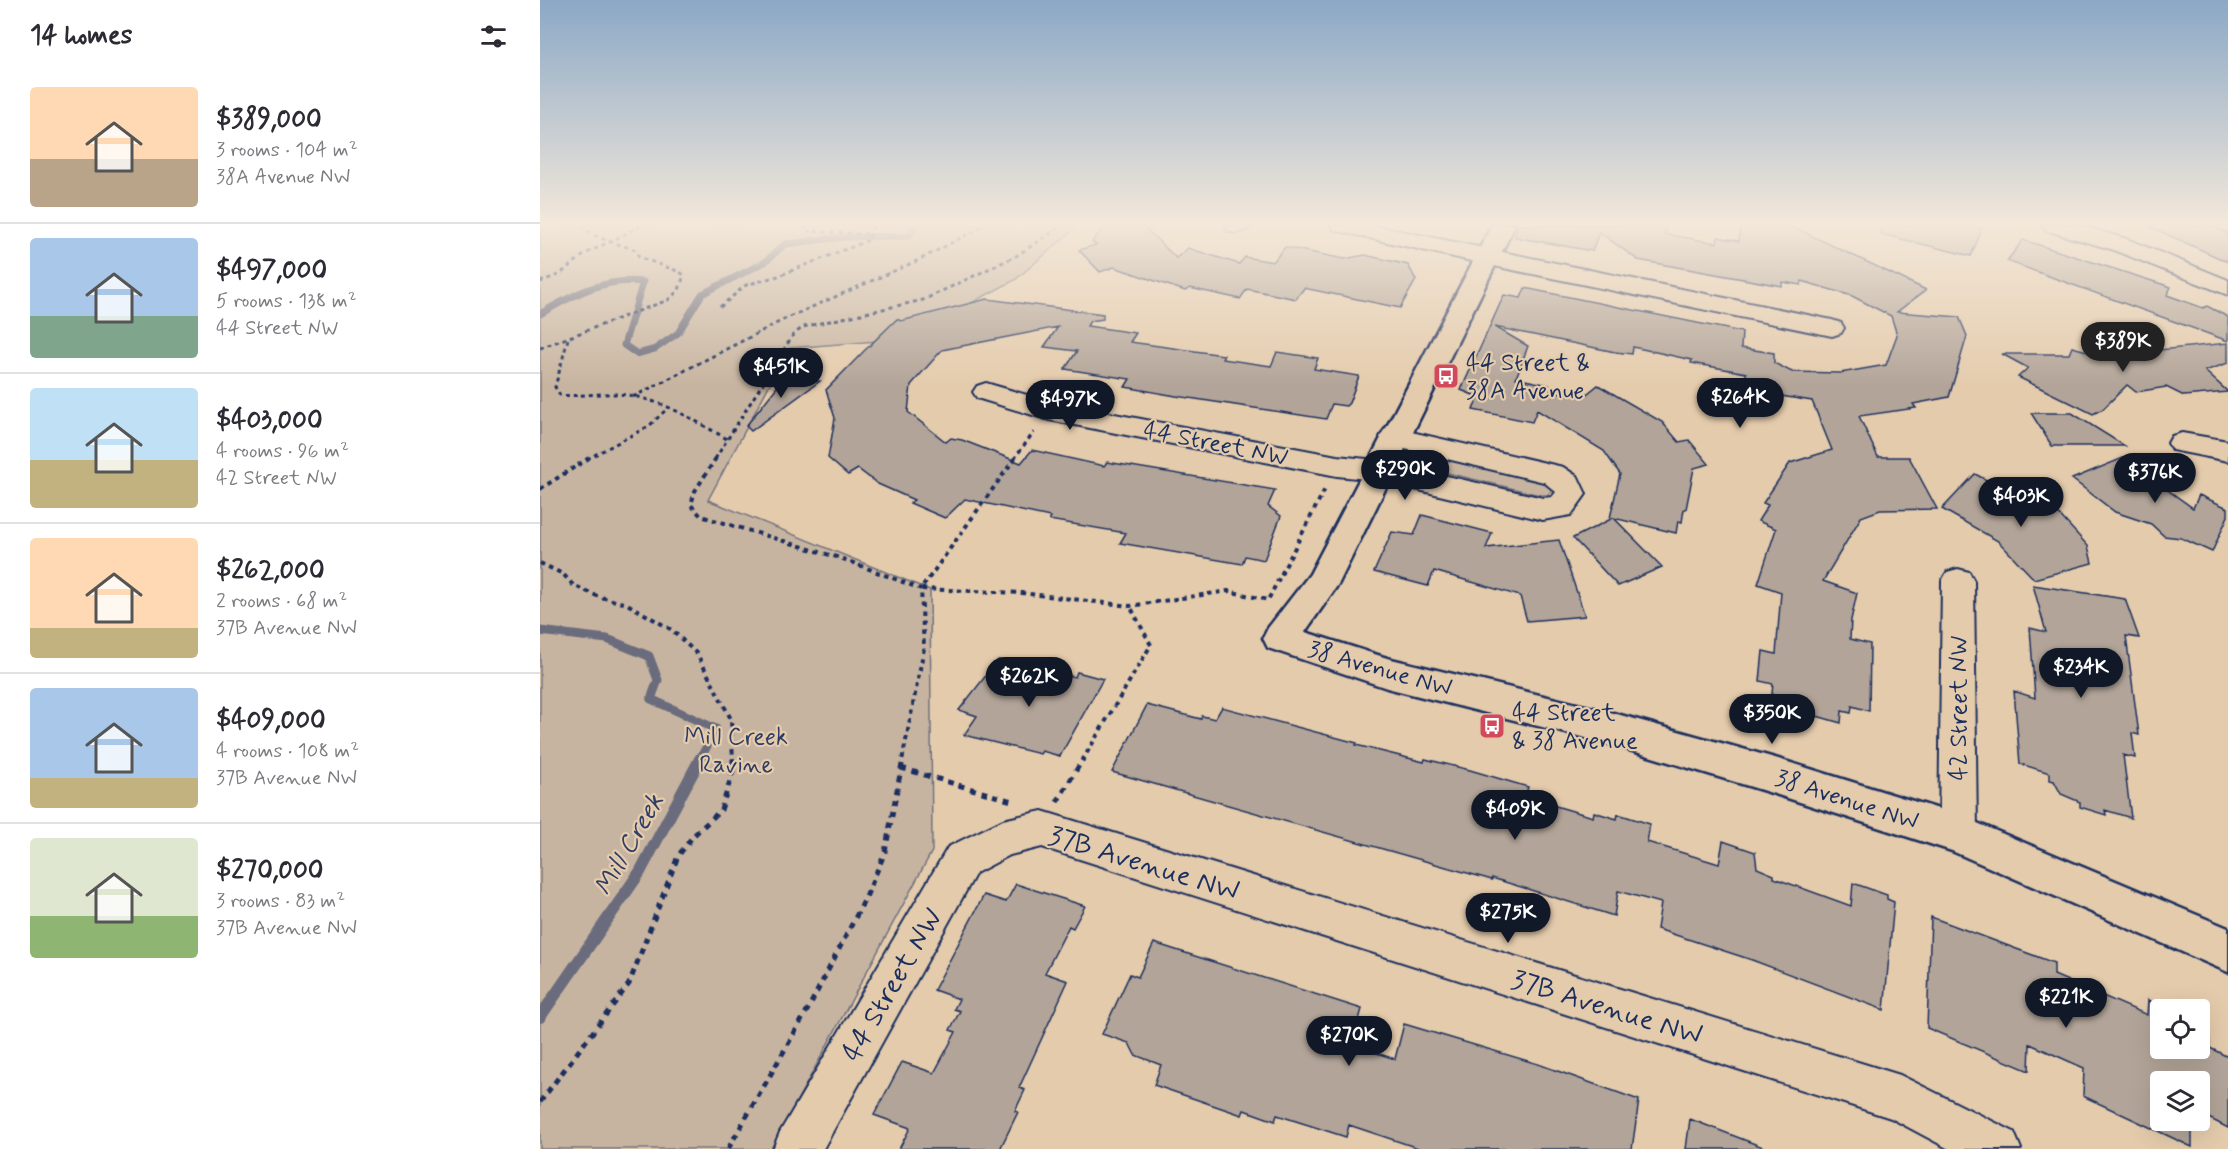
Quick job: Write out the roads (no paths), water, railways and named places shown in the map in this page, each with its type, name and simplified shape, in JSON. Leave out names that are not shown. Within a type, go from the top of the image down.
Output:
[{"type":"street","points":[[1377,470],[1478,279]]},
{"type":"street","points":[[1590,279],[1832,328]]},
{"type":"street","points":[[2205,279],[2228,288]]},
{"type":"street","name":"44 Street NW","points":[[986,392],[1049,411],[1336,466],[1377,470],[1543,509],[1560,507],[1570,494],[1568,484],[1553,474],[1394,437]]},
{"type":"street","points":[[2182,443],[2228,451]]},
{"type":"street","name":"38 Avenue NW","points":[[1377,470],[1322,583],[1280,638],[1388,673],[1606,727],[1775,776],[1958,834],[2228,950]]},
{"type":"street","name":"42 Street NW","points":[[1958,581],[1958,834]]},
{"type":"street","name":"44 Street NW","points":[[797,1149],[962,860],[1021,823]]},
{"type":"street","name":"37B Avenue NW","points":[[1021,823],[1900,1098],[1997,1149]]},
{"type":"waterway","name":"Mill Creek","points":[[540,314],[589,289],[615,282],[643,282],[624,345],[637,354],[655,349],[678,333],[702,294],[732,279]]},
{"type":"waterway","name":"Mill Creek","points":[[540,631],[607,639],[649,656],[658,680],[651,699],[716,729],[699,761]]},
{"type":"waterway","name":"Mill Creek","points":[[540,1017],[640,872],[700,759]]},
{"type":"place","name":"44 Street & 38A Avenue","points":[[1446,376]]},
{"type":"place","name":"44 Street & 38 Avenue","points":[[1492,726]]},
{"type":"park label","name":"Mill Creek Ravine","points":[[736,750]]}]
